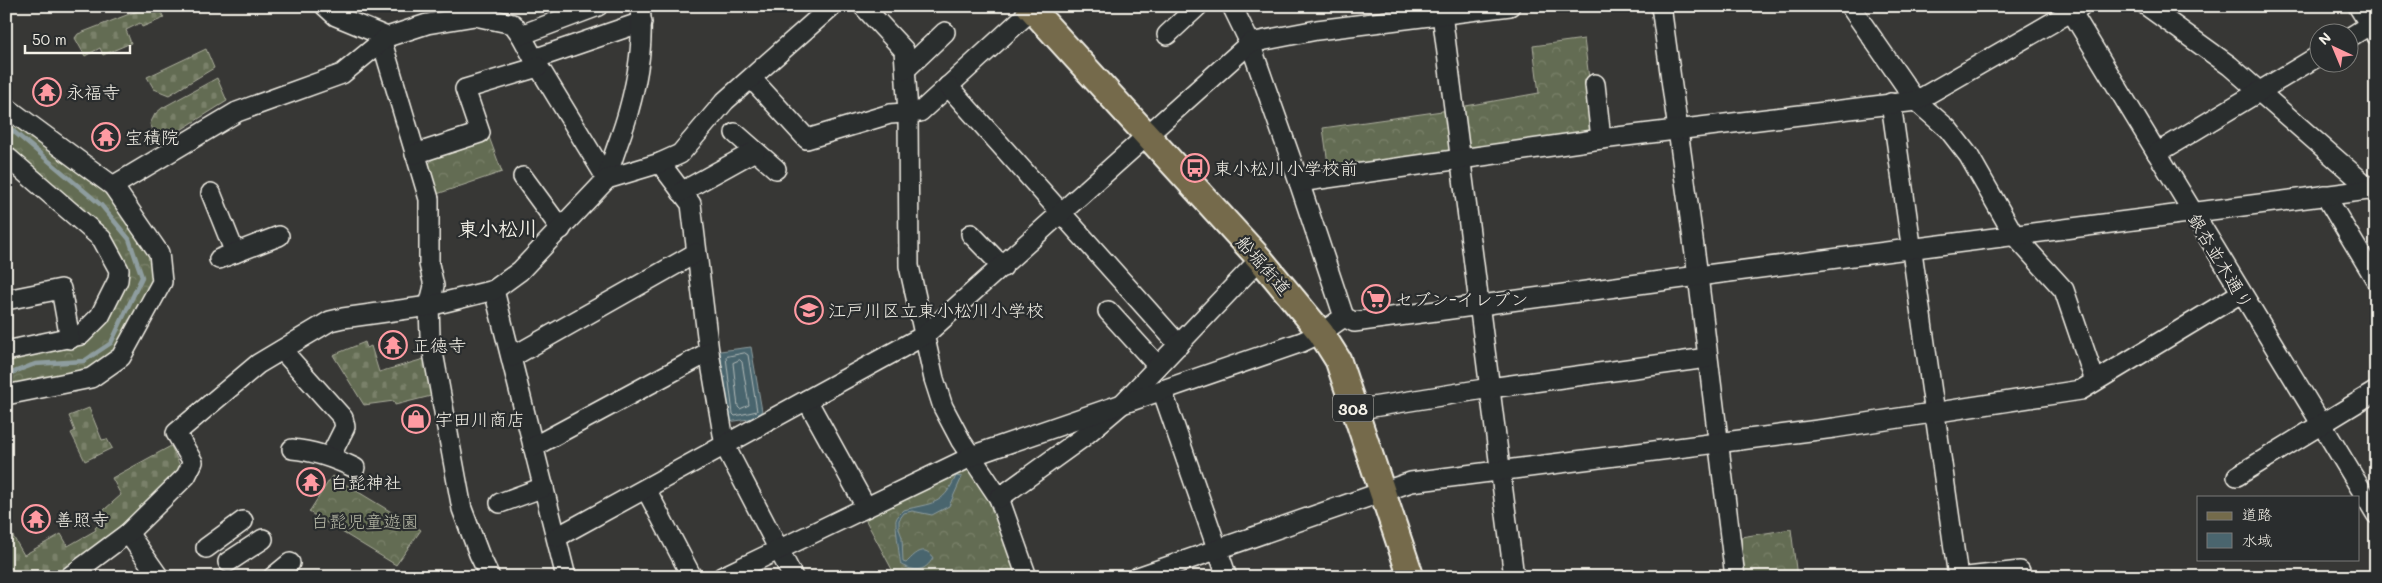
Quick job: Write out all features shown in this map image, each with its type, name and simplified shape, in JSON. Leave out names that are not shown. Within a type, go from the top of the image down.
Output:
[{"type":"main road","name":"船堀街道","points":[[1032,7],[1146,136],[1260,259],[1321,333],[1338,360],[1411,577]]},
{"type":"street","points":[[324,6],[336,16],[384,40],[429,199],[429,264],[434,286],[429,306],[429,330],[462,509],[490,577]]},
{"type":"street","points":[[521,35],[598,6]]},
{"type":"street","points":[[607,179],[660,163],[680,154],[725,101],[832,6]]},
{"type":"street","points":[[863,6],[904,50],[908,113],[909,266],[924,336],[943,407],[999,498],[1027,577]]},
{"type":"street","points":[[1167,35],[1198,6]]},
{"type":"street","points":[[1232,6],[1250,43],[1344,317],[1354,322],[2192,212],[2325,195],[2374,191]]},
{"type":"street","points":[[557,537],[924,336],[1250,43],[1317,30],[1441,11],[1510,6]]},
{"type":"street","points":[[1661,6],[1698,276],[1735,577]]},
{"type":"street","points":[[1850,6],[1916,101],[1948,129],[1969,156],[2014,235],[2064,290],[2095,381]]},
{"type":"street","points":[[2147,6],[2230,66],[2374,191]]},
{"type":"street","points":[[2358,6],[2374,27],[2360,33]]},
{"type":"street","points":[[752,79],[807,140],[890,114],[920,112],[1032,7]]},
{"type":"street","points":[[1299,182],[1601,139],[1916,101],[2073,8]]},
{"type":"street","name":"銀杏並木通り","points":[[2073,8],[2192,212],[2376,514]]},
{"type":"street","points":[[1441,11],[1514,577]]},
{"type":"street","points":[[70,577],[128,533],[186,476],[193,462],[176,433],[258,364],[330,321],[429,306],[494,290],[520,271],[607,179],[613,154],[628,114],[639,63],[641,14],[536,63],[465,89],[480,133],[415,154]]},
{"type":"street","points":[[113,186],[237,112],[342,74],[384,40],[427,24],[475,16],[513,24],[607,179]]},
{"type":"street","points":[[906,69],[945,32]]},
{"type":"street","points":[[2157,153],[2310,61]]},
{"type":"street","points":[[1595,84],[1601,139]]},
{"type":"street","points":[[948,86],[1179,345]]},
{"type":"street","points":[[1891,103],[1958,577]]},
{"type":"street","points":[[6,107],[113,186],[159,253],[162,282],[121,357],[91,378],[6,395]]},
{"type":"street","points":[[735,134],[776,169]]},
{"type":"street","points":[[681,192],[755,151]]},
{"type":"street","points":[[6,156],[102,239],[119,270],[118,280],[100,316],[81,335],[6,351]]},
{"type":"street","points":[[660,163],[691,204],[709,352],[725,446],[792,577]]},
{"type":"street","points":[[523,177],[561,229]]},
{"type":"street","points":[[211,193],[227,256],[279,236]]},
{"type":"street","points":[[2325,195],[2376,280]]},
{"type":"street","points":[[971,234],[1003,266]]},
{"type":"street","points":[[512,357],[696,253]]},
{"type":"street","points":[[999,498],[1082,438],[1122,404],[1260,259]]},
{"type":"street","points":[[6,300],[61,289],[70,338]]},
{"type":"street","points":[[494,290],[566,577]]},
{"type":"street","points":[[1138,577],[1411,482],[1936,413],[2081,390],[2241,293]]},
{"type":"street","points":[[1108,311],[1158,366]]},
{"type":"street","points":[[722,577],[972,456],[1302,342],[1321,333],[1344,317]]},
{"type":"street","points":[[282,350],[343,418],[346,427],[330,457]]},
{"type":"street","points":[[533,447],[709,352]]},
{"type":"street","points":[[1354,410],[1490,388],[1707,358]]},
{"type":"street","points":[[1162,390],[1227,577]]},
{"type":"street","points":[[2237,476],[2376,391]]},
{"type":"street","points":[[807,400],[866,507]]},
{"type":"street","points":[[292,449],[330,457],[355,468]]},
{"type":"street","points":[[500,503],[544,487]]},
{"type":"street","points":[[646,489],[692,577]]},
{"type":"street","points":[[206,548],[244,521]]},
{"type":"street","points":[[128,533],[158,577]]},
{"type":"street","points":[[228,562],[262,539]]},
{"type":"street","points":[[274,577],[290,563]]},
{"type":"street","points":[[1967,577],[2020,571]]},
{"type":"green space","points":[[150,6],[158,6],[164,18],[142,27],[140,23],[126,30],[131,43],[103,55],[100,48],[85,56],[75,38],[78,34]]},
{"type":"green space","points":[[1584,39],[1596,134],[1468,151],[1460,107],[1539,93],[1533,46]]},
{"type":"green space","points":[[206,49],[214,68],[169,95],[154,89],[147,77]]},
{"type":"green space","points":[[217,78],[227,101],[160,143],[150,124],[155,114],[162,108]]},
{"type":"green space","points":[[1449,110],[1456,154],[1329,171],[1323,128]]},
{"type":"green space","points":[[6,111],[110,190],[159,271],[119,354],[90,374],[6,390],[6,355],[77,341],[124,272],[6,147]]},
{"type":"green space","points":[[489,137],[502,172],[437,194],[428,166],[433,157]]},
{"type":"green space","points":[[365,342],[367,348],[371,346],[379,372],[424,359],[423,347],[434,393],[431,396],[395,405],[394,401],[364,405],[333,355]]},
{"type":"green space","points":[[89,408],[102,440],[107,439],[112,448],[85,461],[71,433],[75,431],[69,416]]},
{"type":"green space","points":[[171,446],[181,468],[119,531],[71,568],[53,577],[6,577],[6,535],[11,533],[24,555],[61,534],[68,546],[96,530],[95,528],[102,521],[97,516],[121,495],[112,478]]},
{"type":"green space","points":[[972,466],[992,497],[1019,577],[896,577],[864,517]]},
{"type":"green space","name":"白髭児童遊園","points":[[332,476],[421,530],[396,565],[309,512]]},
{"type":"green space","points":[[1791,529],[1797,577],[1745,577],[1741,537]]},
{"type":"water","points":[[751,347],[763,417],[728,422],[720,351]]},
{"type":"water","points":[[956,476],[962,477],[949,506],[932,515],[912,511],[904,513],[899,520],[903,562],[906,563],[916,554],[923,551],[926,551],[933,558],[927,566],[915,570],[901,565],[896,528],[897,517],[904,510],[929,504],[941,498],[951,486]]},
{"type":"waterway","points":[[6,125],[101,205],[129,239],[142,277],[111,343],[84,361],[35,364],[6,375]]},
{"type":"place","name":"永福寺","points":[[47,92]]},
{"type":"place","name":"宝積院","points":[[106,137]]},
{"type":"place","name":"東小松川小学校前","points":[[1195,168]]},
{"type":"place","name":"セブン-イレブン","points":[[1376,299]]},
{"type":"place","name":"江戸川区立東小松川小学校","points":[[809,310]]},
{"type":"place","name":"正徳寺","points":[[393,345]]},
{"type":"place","name":"宇田川商店","points":[[416,419]]},
{"type":"place","name":"白髭神社","points":[[311,482]]},
{"type":"place","name":"善照寺","points":[[36,519]]},
{"type":"district","name":"東小松川","points":[[498,228]]}]
